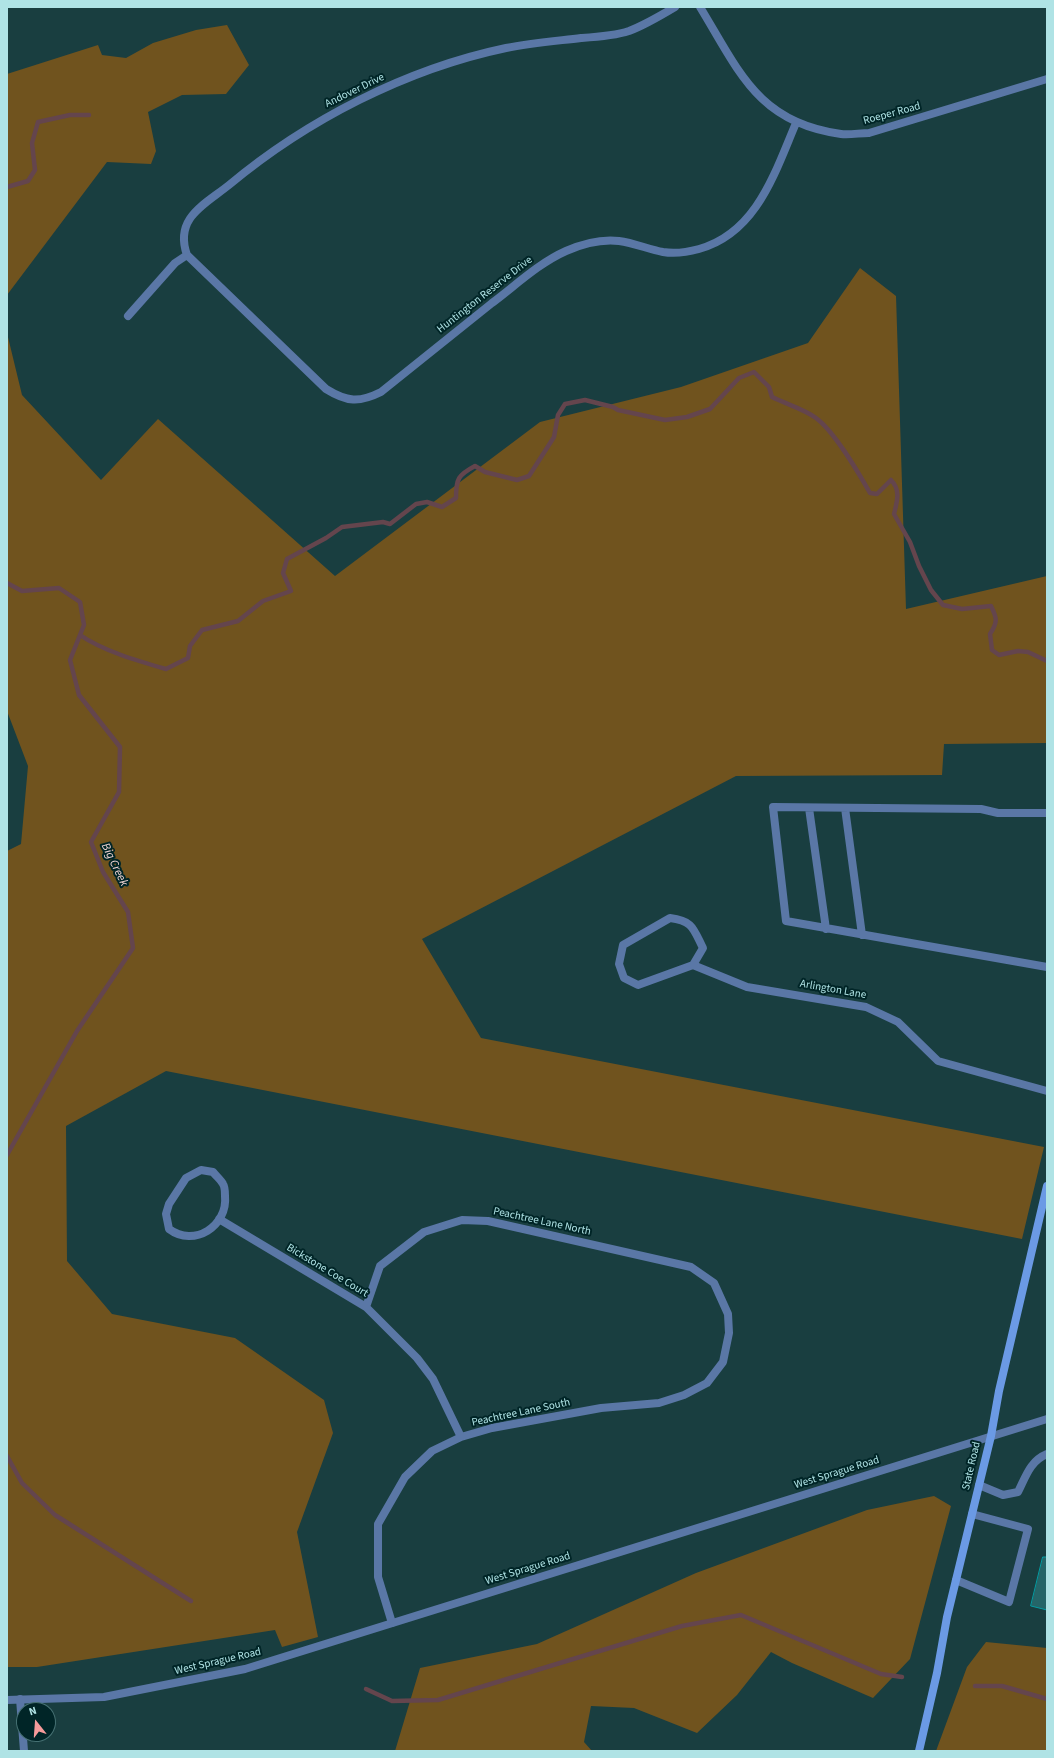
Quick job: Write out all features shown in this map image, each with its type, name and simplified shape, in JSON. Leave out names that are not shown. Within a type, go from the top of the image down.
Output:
[{"type":"main road","name":"State Road","points":[[919,1751],[937,1673],[947,1617],[991,1436],[1001,1383],[1047,1186]]},
{"type":"street","name":"Andover Drive","points":[[187,255],[183,243],[184,229],[192,215],[252,166],[287,141],[320,121],[376,92],[442,66],[506,49],[545,42],[608,35],[628,31],[648,23],[675,7]]},
{"type":"street","name":"Roeper Road","points":[[700,7],[742,76],[764,102],[796,122],[842,134],[869,133],[1047,78]]},
{"type":"street","name":"Huntington Reserve Drive","points":[[187,255],[326,389],[340,397],[347,399],[355,400],[370,397],[381,392],[536,269],[567,250],[594,242],[619,241],[665,252],[678,252],[707,247],[721,240],[736,230],[749,218],[759,203],[768,188],[796,122]]},
{"type":"street","points":[[128,316],[175,263],[187,255]]},
{"type":"street","points":[[1047,813],[998,813],[981,809],[773,807],[786,921],[1047,967]]},
{"type":"street","points":[[809,808],[826,929]]},
{"type":"street","points":[[845,808],[862,935]]},
{"type":"street","points":[[670,918],[684,920],[694,929],[702,948],[692,965],[638,985],[624,978],[619,964],[623,945],[670,918]]},
{"type":"street","name":"Arlington Lane","points":[[692,965],[747,987],[866,1007],[898,1022],[938,1061],[1047,1091]]},
{"type":"street","points":[[201,1170],[213,1172],[224,1185],[225,1199],[222,1216],[219,1219],[207,1232],[191,1238],[178,1236],[169,1229],[166,1214],[169,1204],[186,1178],[201,1170]]},
{"type":"street","name":"Bickstone Coe Court","points":[[219,1219],[366,1307],[417,1358],[433,1379],[461,1437]]},
{"type":"street","name":"Peachtree Lane North","points":[[366,1307],[380,1266],[424,1232],[462,1220],[488,1221],[691,1267],[714,1283],[728,1314]]},
{"type":"street","name":"Peachtree Lane South","points":[[392,1623],[378,1577],[378,1524],[405,1477],[432,1452],[461,1437],[500,1427],[601,1408],[660,1403],[684,1395],[706,1383],[723,1362],[729,1333],[728,1314]]},
{"type":"street","name":"West Sprague Road","points":[[7,1700],[104,1696],[245,1669],[1047,1419]]},
{"type":"street","points":[[979,1485],[1003,1495],[1018,1492],[1029,1470],[1038,1458],[1047,1454]]},
{"type":"street","points":[[956,1580],[1009,1602],[1028,1529],[972,1514]]},
{"type":"street","points":[[20,1699],[24,1751]]},
{"type":"shaded area","points":[[227,25],[249,65],[226,94],[182,95],[148,112],[156,151],[151,164],[107,162],[7,295],[7,74],[98,45],[102,55],[126,58],[153,43],[196,30]]},
{"type":"shaded area","points":[[860,268],[896,296],[906,609],[1047,576],[1047,743],[944,744],[942,775],[736,776],[422,939],[481,1038],[1044,1147],[1022,1239],[166,1071],[66,1126],[67,1261],[112,1314],[235,1338],[324,1400],[333,1433],[297,1532],[318,1637],[282,1647],[275,1630],[37,1667],[7,1667],[7,851],[21,844],[28,766],[7,711],[7,333],[22,395],[101,480],[158,419],[335,576],[540,422],[681,387],[808,343]]},
{"type":"shaded area","points":[[934,1496],[951,1506],[910,1659],[873,1698],[792,1663],[771,1652],[737,1695],[697,1733],[634,1708],[591,1706],[584,1742],[592,1751],[395,1751],[420,1668],[537,1644],[696,1573],[867,1510]]},
{"type":"shaded area","points":[[986,1642],[1047,1648],[1047,1751],[936,1751],[967,1667]]},
{"type":"building","points":[[1043,1557],[1047,1557],[1047,1610],[1031,1606]]},
{"type":"waterway","points":[[7,187],[28,181],[35,170],[32,143],[38,122],[70,115],[89,115]]},
{"type":"waterway","points":[[80,635],[110,651],[166,669],[188,658],[190,646],[202,630],[238,621],[263,601],[291,591],[283,573],[287,559],[326,538],[342,527],[383,522],[390,524],[416,504],[427,502],[442,507],[456,498],[459,478],[475,466],[485,472],[517,480],[529,476],[554,437],[558,415],[565,404],[585,400],[613,407],[618,410],[665,420],[687,417],[710,409],[739,378],[754,372],[769,387],[772,397],[806,412],[823,424],[846,453],[870,493],[877,494],[891,480],[897,492],[894,514],[910,542],[919,566],[931,590],[943,605],[962,609],[991,606],[996,620],[990,634],[992,650],[999,655],[1018,651],[1028,652],[1047,661]]},
{"type":"waterway","name":"Big Creek","points":[[7,583],[22,591],[59,588],[80,602],[84,625],[70,660],[79,695],[120,747],[119,792],[91,842],[103,872],[128,912],[133,948],[77,1031],[7,1155]]},
{"type":"waterway","points":[[7,1456],[22,1483],[55,1515],[191,1601]]},
{"type":"waterway","points":[[366,1689],[392,1701],[438,1700],[682,1626],[741,1615],[881,1674],[902,1677]]},
{"type":"waterway","points":[[975,1686],[1002,1686],[1047,1699]]}]
